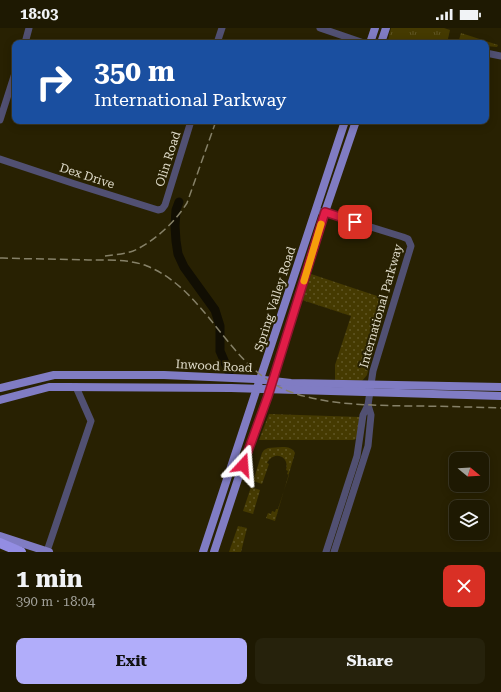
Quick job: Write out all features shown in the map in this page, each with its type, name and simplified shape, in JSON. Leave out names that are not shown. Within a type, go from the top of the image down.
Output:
[{"type":"highway","points":[[0,543],[21,552]]},
{"type":"main road","points":[[371,40],[375,28]]},
{"type":"main road","points":[[382,40],[386,28]]},
{"type":"main road","name":"Spring Valley Road","points":[[203,552],[246,426],[344,124]]},
{"type":"main road","name":"Spring Valley Road","points":[[214,552],[271,386],[325,212],[355,124]]},
{"type":"main road","points":[[296,272],[305,275]]},
{"type":"main road","name":"Inwood Road","points":[[0,388],[54,375],[164,375],[261,380],[271,386],[370,392],[498,395]]},
{"type":"main road","points":[[75,375],[76,387]]},
{"type":"main road","points":[[162,388],[164,375]]},
{"type":"main road","name":"Inwood Road","points":[[0,400],[49,387],[258,389],[271,386],[371,383],[498,386]]},
{"type":"main road","points":[[498,386],[498,395]]},
{"type":"main road","points":[[246,426],[248,431],[246,438],[251,442]]},
{"type":"main road","points":[[239,446],[242,448],[243,452],[239,476]]},
{"type":"main road","points":[[0,536],[48,552]]},
{"type":"street","points":[[26,40],[29,28]]},
{"type":"street","points":[[218,40],[222,28]]},
{"type":"street","points":[[320,28],[355,40]]},
{"type":"street","points":[[489,54],[501,56]]},
{"type":"street","points":[[0,120],[12,82]]},
{"type":"street","name":"Olin Road","points":[[165,205],[190,124]]},
{"type":"street","name":"Dex Drive","points":[[0,159],[148,208],[158,210],[162,209],[165,205]]},
{"type":"street","name":"International Parkway","points":[[316,210],[403,237],[408,239],[410,242],[410,251],[373,371],[368,405],[363,415],[357,456],[326,552]]},
{"type":"street","points":[[48,552],[91,421],[76,387]]},
{"type":"street","name":"International Parkway","points":[[334,552],[368,446],[371,415],[368,405]]},
{"type":"green space","points":[[391,28],[444,28],[450,30],[448,40],[388,40]]},
{"type":"green space","points":[[461,33],[483,40],[459,40]]},
{"type":"green space","points":[[489,42],[498,45],[497,47],[489,46]]},
{"type":"green space","points":[[311,274],[389,300],[367,375],[362,381],[335,381],[335,365],[351,316],[302,300]]},
{"type":"green space","points":[[269,414],[360,417],[357,438],[354,440],[259,440]]},
{"type":"green space","points":[[287,447],[295,453],[289,475],[287,474],[287,465],[284,458],[277,456],[270,459],[267,463],[269,464],[262,484],[253,481],[262,453],[268,448]]},
{"type":"green space","points":[[251,487],[260,490],[253,514],[243,511]]},
{"type":"green space","points":[[284,491],[275,521],[266,518],[268,513],[271,514],[272,511],[275,512],[276,509],[278,509]]},
{"type":"green space","points":[[238,526],[247,528],[241,552],[229,552]]},
{"type":"waterway","points":[[179,202],[176,210],[175,226],[178,254],[184,267],[215,310],[220,326],[220,351],[229,372]]},
{"type":"railway","points":[[105,256],[126,253],[141,247],[163,231],[182,210],[187,203],[215,124]]},
{"type":"railway","points":[[0,258],[118,260],[147,266],[168,278],[186,293],[249,364],[267,379],[288,391],[302,396],[332,402],[362,405],[501,408]]},
{"type":"slow traffic","points":[[304,281],[321,224]]},
{"type":"route","points":[[243,465],[268,396],[325,212],[355,222]]}]
